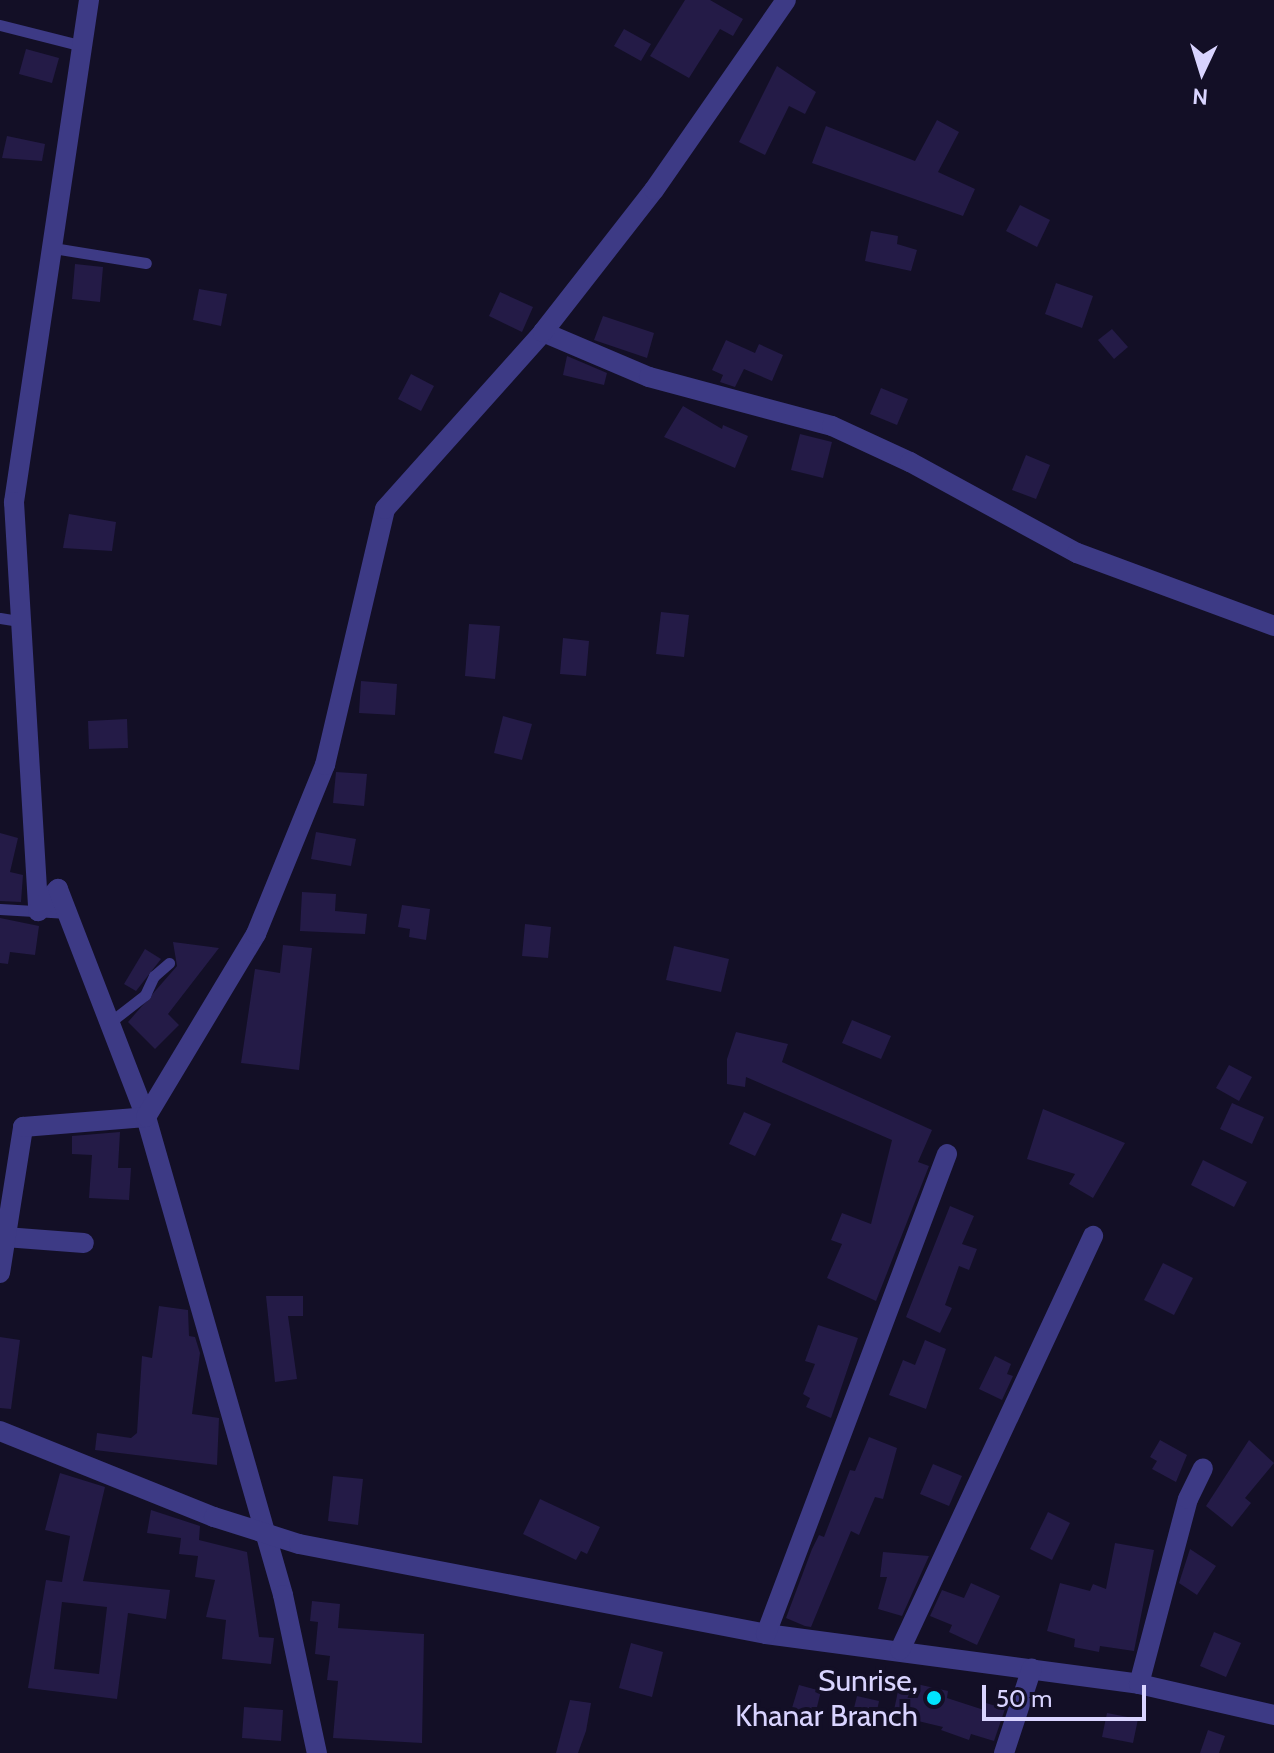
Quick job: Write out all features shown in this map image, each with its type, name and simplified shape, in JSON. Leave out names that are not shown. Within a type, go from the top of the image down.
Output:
[{"type":"street","points":[[89,0],[14,502],[9,620],[38,911],[58,889],[146,1117],[266,1534],[317,1753]]},
{"type":"street","points":[[146,1117],[256,934],[325,765],[385,509],[543,332],[654,190],[786,0]]},
{"type":"street","points":[[543,332],[649,377],[832,426],[910,462],[1077,553],[1274,626]]},
{"type":"street","points":[[0,1273],[23,1127],[146,1117]]},
{"type":"street","points":[[766,1634],[947,1154]]},
{"type":"street","points":[[900,1650],[1093,1236]]},
{"type":"street","points":[[5,1237],[84,1243]]},
{"type":"street","points":[[0,1431],[266,1534],[766,1634],[1139,1684],[1274,1715]]},
{"type":"street","points":[[1139,1684],[1188,1499],[1203,1468]]},
{"type":"street","points":[[1004,1753],[1032,1668]]},
{"type":"lane","points":[[0,25],[83,46]]},
{"type":"lane","points":[[53,248],[146,263]]},
{"type":"lane","points":[[0,909],[68,913]]},
{"type":"lane","points":[[109,1023],[145,995],[154,976],[169,963]]},
{"type":"building","points":[[685,0],[710,0],[743,19],[733,36],[720,29],[689,78],[650,56]]},
{"type":"building","points":[[624,29],[651,44],[641,61],[614,46]]},
{"type":"building","points":[[26,49],[59,58],[52,83],[19,74]]},
{"type":"building","points":[[777,66],[816,92],[805,114],[789,106],[765,155],[739,142]]},
{"type":"building","points":[[937,120],[959,132],[938,172],[975,189],[963,216],[812,163],[826,126],[915,161]]},
{"type":"building","points":[[7,136],[45,144],[42,161],[2,158]]},
{"type":"building","points":[[1020,205],[1050,220],[1037,247],[1006,231]]},
{"type":"building","points":[[871,231],[898,236],[897,244],[917,250],[911,271],[865,261]]},
{"type":"building","points":[[75,264],[103,267],[100,302],[72,299]]},
{"type":"building","points":[[1056,283],[1093,296],[1082,328],[1045,314]]},
{"type":"building","points":[[199,289],[227,294],[221,326],[193,320]]},
{"type":"building","points":[[500,292],[533,307],[522,332],[489,316]]},
{"type":"building","points":[[603,316],[654,333],[647,358],[594,340]]},
{"type":"building","points":[[1112,329],[1128,347],[1114,359],[1098,340]]},
{"type":"building","points":[[726,340],[755,353],[759,344],[783,355],[772,381],[744,369],[735,387],[720,382],[723,375],[712,370]]},
{"type":"building","points":[[567,356],[607,373],[604,385],[563,375]]},
{"type":"building","points":[[411,374],[434,386],[421,411],[398,399]]},
{"type":"building","points":[[881,388],[908,399],[897,425],[870,414]]},
{"type":"building","points":[[683,406],[722,429],[723,425],[748,436],[735,468],[664,437]]},
{"type":"building","points":[[800,434],[832,442],[823,478],[791,470]]},
{"type":"building","points":[[1026,455],[1050,465],[1036,499],[1012,490]]},
{"type":"building","points":[[69,514],[116,522],[112,551],[63,548]]},
{"type":"building","points":[[661,612],[689,615],[684,657],[656,654]]},
{"type":"building","points":[[469,624],[500,626],[495,679],[465,676]]},
{"type":"building","points":[[563,638],[589,641],[586,676],[560,674]]},
{"type":"building","points":[[361,681],[397,684],[395,715],[359,713]]},
{"type":"building","points":[[503,716],[532,724],[522,760],[494,753]]},
{"type":"building","points":[[127,719],[128,748],[89,749],[88,721]]},
{"type":"building","points":[[336,772],[367,774],[364,806],[333,803]]},
{"type":"building","points":[[316,832],[356,839],[351,866],[311,859]]},
{"type":"building","points":[[0,833],[18,838],[10,872],[23,875],[21,902],[0,901]]},
{"type":"building","points":[[302,892],[336,894],[335,911],[367,914],[365,934],[300,931]]},
{"type":"building","points":[[402,905],[430,909],[426,940],[409,937],[410,929],[398,927]]},
{"type":"building","points":[[0,918],[39,926],[35,955],[10,952],[8,964],[0,963]]},
{"type":"building","points":[[525,924],[551,927],[548,958],[522,956]]},
{"type":"building","points":[[173,942],[219,948],[168,1014],[179,1025],[155,1049],[128,1022],[177,966]]},
{"type":"building","points":[[283,945],[312,948],[299,1070],[241,1063],[255,969],[280,973]]},
{"type":"building","points":[[674,946],[729,959],[721,992],[666,980]]},
{"type":"building","points":[[145,949],[161,959],[136,991],[124,984]]},
{"type":"building","points":[[852,1020],[891,1036],[881,1059],[842,1043]]},
{"type":"building","points":[[736,1032],[788,1044],[782,1062],[932,1130],[918,1162],[929,1166],[876,1301],[827,1278],[842,1244],[831,1240],[842,1213],[871,1224],[892,1140],[746,1077],[745,1087],[727,1084],[727,1059]]},
{"type":"building","points":[[1229,1065],[1252,1077],[1239,1101],[1216,1088]]},
{"type":"building","points":[[1232,1103],[1264,1117],[1252,1144],[1220,1129]]},
{"type":"building","points":[[1043,1109],[1125,1143],[1093,1198],[1069,1184],[1075,1174],[1027,1159]]},
{"type":"building","points":[[744,1112],[771,1124],[755,1156],[729,1144]]},
{"type":"building","points":[[120,1132],[118,1168],[131,1168],[129,1200],[89,1198],[92,1155],[72,1154],[72,1136]]},
{"type":"building","points":[[1203,1160],[1247,1182],[1234,1207],[1191,1185]]},
{"type":"building","points":[[950,1206],[974,1216],[962,1244],[977,1249],[969,1270],[959,1266],[945,1305],[952,1308],[940,1333],[906,1317]]},
{"type":"building","points":[[1163,1263],[1193,1278],[1174,1315],[1144,1300]]},
{"type":"building","points":[[266,1296],[303,1296],[303,1316],[288,1316],[297,1379],[275,1382]]},
{"type":"building","points":[[159,1306],[188,1310],[189,1336],[195,1337],[200,1353],[192,1414],[219,1418],[217,1465],[95,1450],[97,1433],[131,1438],[137,1433],[142,1356],[152,1358]]},
{"type":"building","points":[[818,1325],[858,1338],[831,1418],[806,1407],[810,1398],[803,1394],[815,1364],[805,1361]]},
{"type":"building","points":[[0,1337],[20,1340],[11,1409],[0,1408]]},
{"type":"building","points":[[925,1340],[946,1349],[926,1409],[889,1395],[903,1360],[915,1365]]},
{"type":"building","points":[[995,1356],[1011,1364],[1007,1374],[1013,1376],[1002,1400],[979,1389]]},
{"type":"building","points":[[869,1437],[897,1448],[883,1499],[875,1497],[859,1535],[851,1531],[811,1627],[805,1626],[786,1618],[812,1549],[819,1535],[824,1537],[850,1470],[855,1471]]},
{"type":"building","points":[[1160,1440],[1187,1455],[1176,1482],[1152,1469],[1157,1461],[1150,1457]]},
{"type":"building","points":[[1249,1440],[1274,1463],[1245,1498],[1251,1503],[1232,1527],[1206,1506]]},
{"type":"building","points":[[933,1464],[962,1476],[949,1506],[920,1494]]},
{"type":"building","points":[[60,1473],[105,1487],[83,1581],[170,1590],[166,1619],[128,1613],[117,1699],[28,1688],[46,1580],[62,1582],[70,1536],[45,1530]],"holes":[[[62,1602],[107,1607],[99,1674],[54,1669]]]},
{"type":"building","points":[[333,1476],[363,1479],[358,1525],[328,1521]]},
{"type":"building","points":[[540,1499],[600,1527],[587,1554],[581,1551],[576,1560],[523,1534]]},
{"type":"building","points":[[151,1510],[200,1526],[199,1540],[247,1552],[259,1637],[274,1638],[271,1664],[222,1659],[226,1620],[206,1617],[215,1580],[195,1577],[198,1556],[179,1554],[181,1538],[147,1533]]},
{"type":"building","points":[[1048,1512],[1070,1523],[1052,1560],[1030,1549]]},
{"type":"building","points":[[1115,1543],[1154,1550],[1134,1651],[1100,1646],[1099,1652],[1074,1647],[1075,1639],[1047,1631],[1060,1583],[1090,1591],[1093,1584],[1106,1589]]},
{"type":"building","points":[[1190,1549],[1216,1566],[1197,1595],[1179,1583]]},
{"type":"building","points":[[883,1552],[929,1556],[902,1616],[878,1609],[887,1577],[880,1577]]},
{"type":"building","points":[[971,1583],[1000,1596],[977,1645],[949,1632],[952,1625],[930,1616],[942,1590],[964,1598]]},
{"type":"building","points":[[312,1601],[340,1604],[338,1628],[424,1634],[422,1743],[333,1738],[338,1681],[327,1680],[330,1656],[315,1654],[318,1622],[310,1621]]},
{"type":"building","points":[[1214,1632],[1241,1643],[1226,1677],[1200,1666]]},
{"type":"building","points":[[631,1643],[663,1652],[652,1697],[619,1688]]},
{"type":"building","points":[[912,1683],[948,1691],[947,1698],[984,1710],[986,1703],[1005,1709],[994,1741],[971,1734],[969,1740],[941,1730],[943,1727],[893,1715],[898,1691],[909,1693]]},
{"type":"building","points":[[799,1685],[821,1691],[815,1715],[792,1708]]},
{"type":"building","points":[[857,1696],[879,1701],[875,1721],[852,1716]]},
{"type":"building","points":[[570,1700],[591,1703],[586,1731],[578,1753],[556,1753]]},
{"type":"building","points":[[244,1707],[283,1710],[281,1741],[242,1738]]},
{"type":"building","points":[[1107,1713],[1138,1719],[1133,1743],[1102,1737]]},
{"type":"building","points":[[1208,1730],[1225,1736],[1219,1753],[1200,1753]]},
{"type":"place","name":"Sunrise, Khanar Branch","points":[[934,1698]]}]
